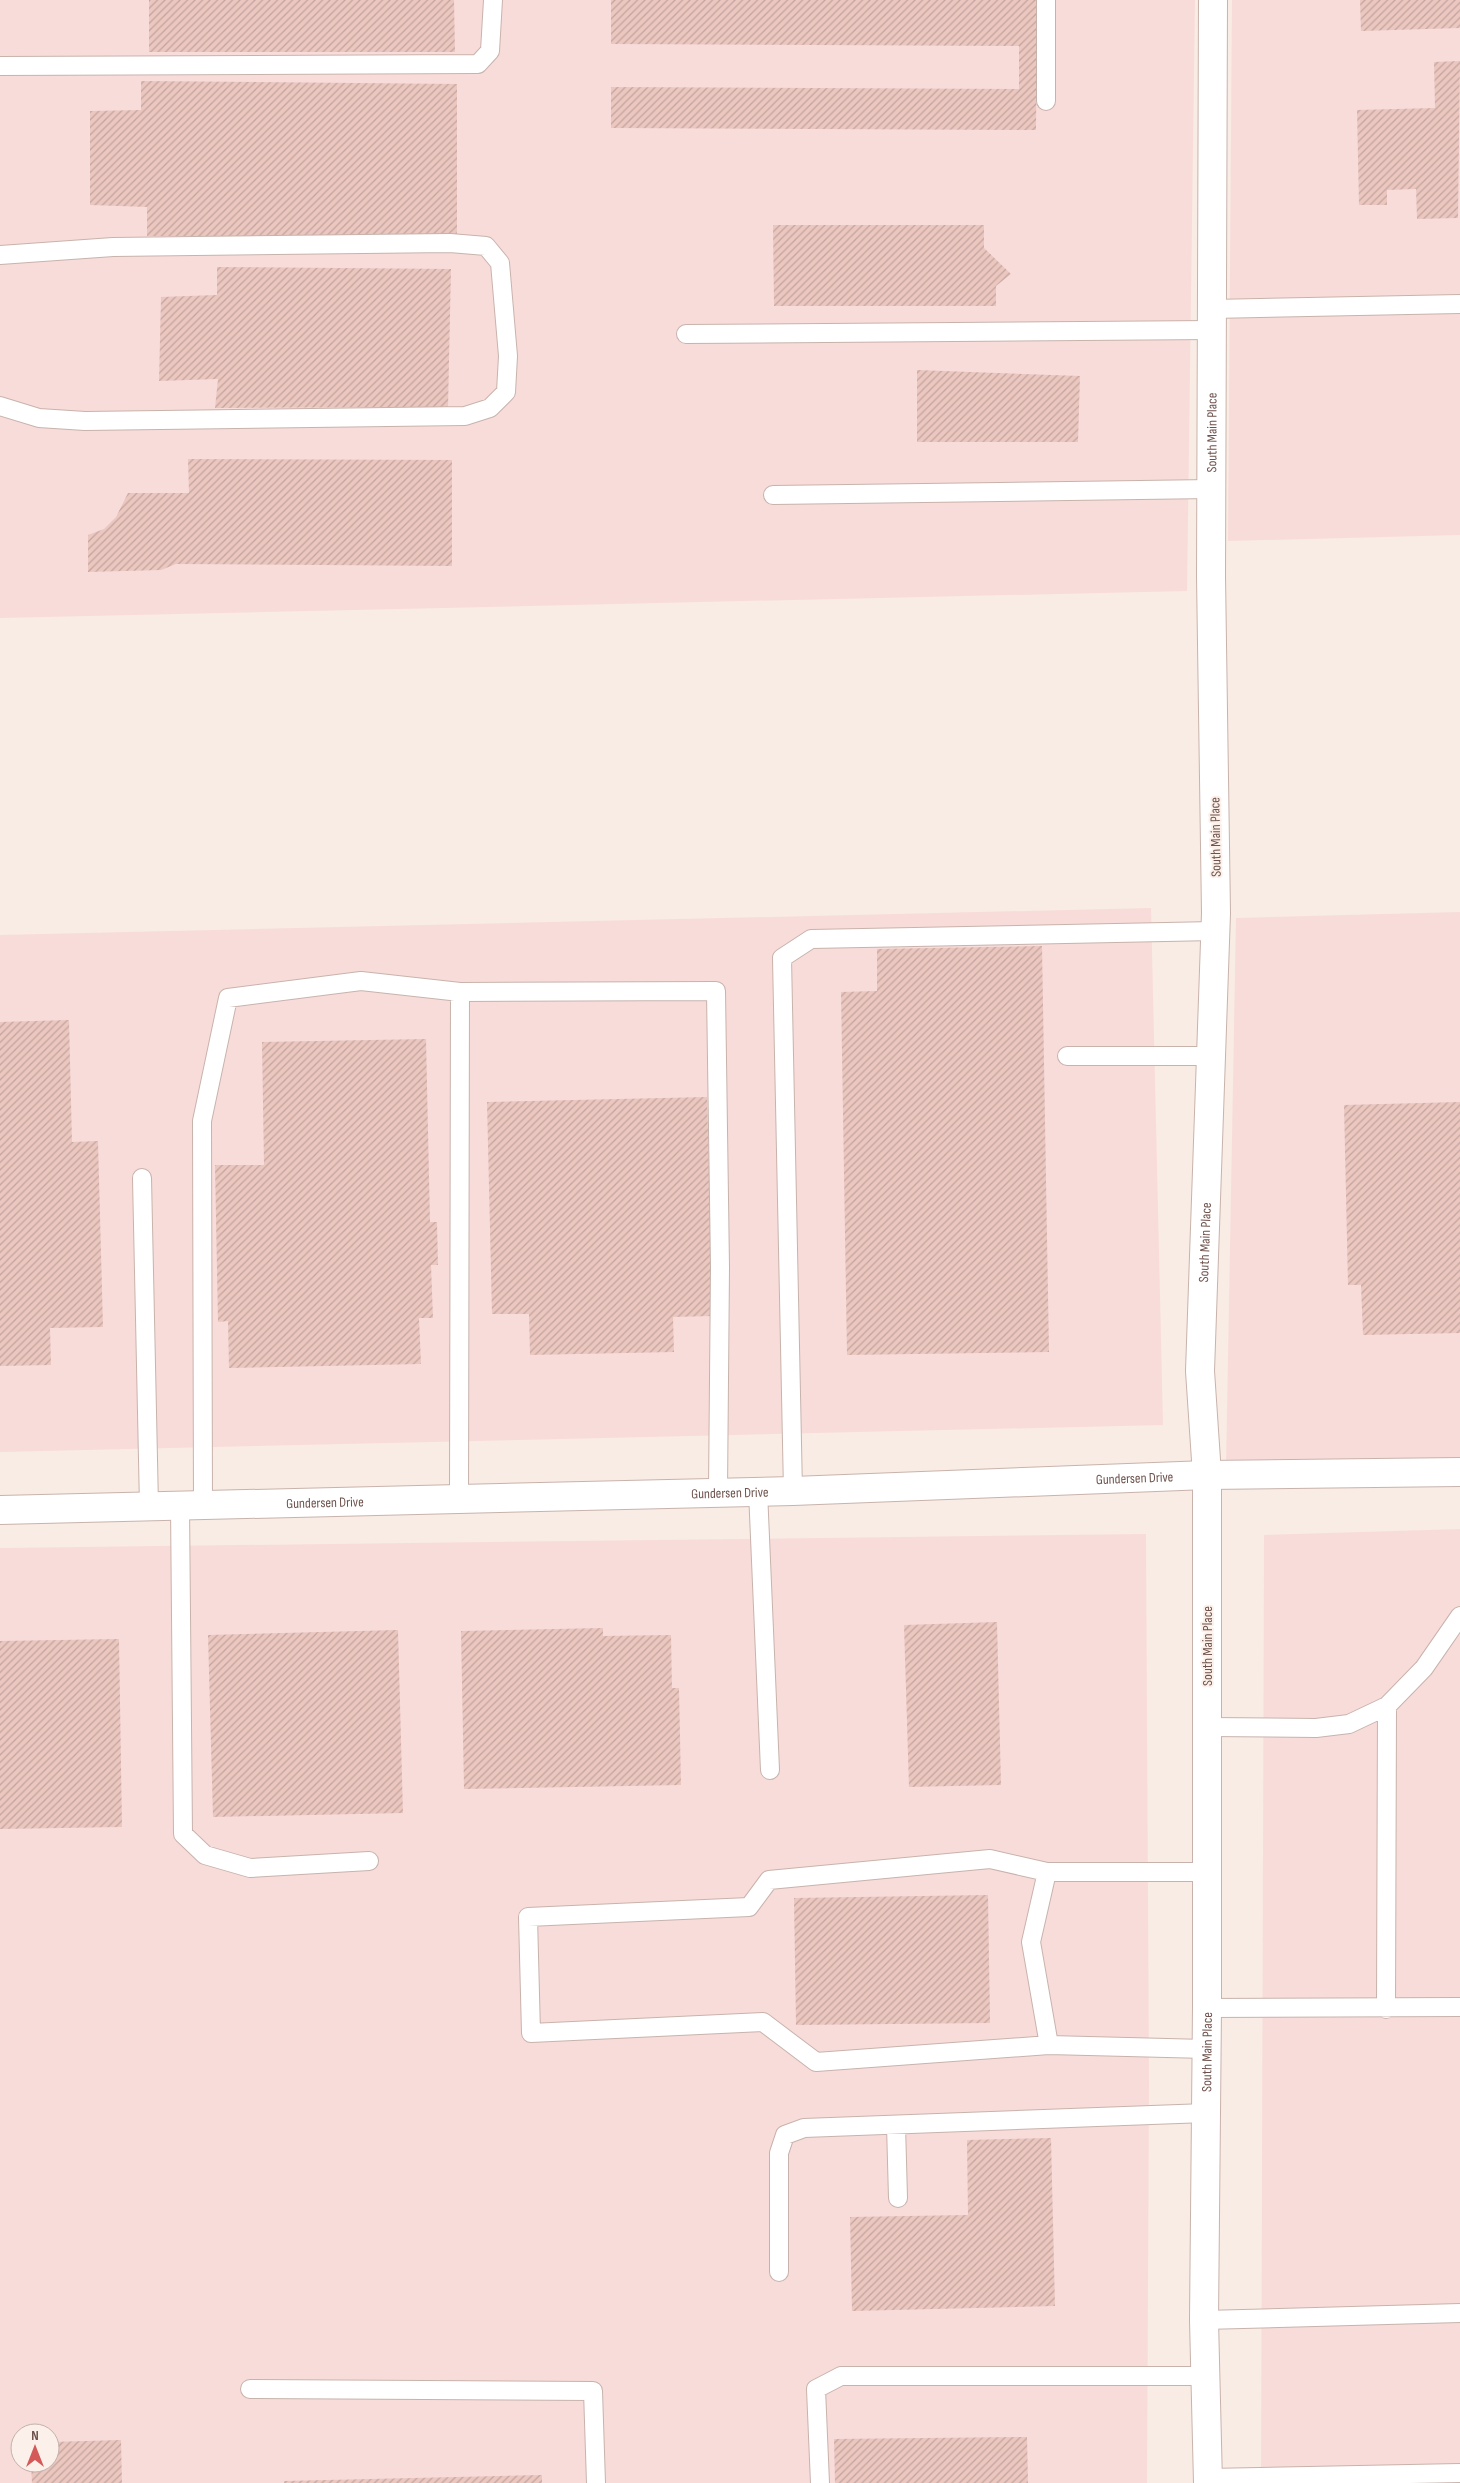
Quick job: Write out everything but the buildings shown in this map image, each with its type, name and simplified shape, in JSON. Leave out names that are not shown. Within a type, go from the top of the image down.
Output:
[{"type":"street","name":"South Main Place","points":[[1208,2481],[1204,2376],[1207,2008],[1207,1475],[1200,1371],[1215,931],[1211,489],[1213,0]]},
{"type":"street","name":"Gundersen Drive","points":[[0,1510],[793,1491],[1207,1475],[1460,1472]]},
{"type":"lane","points":[[0,66],[478,64],[490,51],[493,0]]},
{"type":"lane","points":[[1046,0],[1046,102]]},
{"type":"lane","points":[[0,255],[113,247],[450,243],[486,246],[500,263],[508,356],[506,392],[490,408],[465,416],[85,422],[39,418],[0,406]]},
{"type":"lane","points":[[686,334],[1212,319],[1460,304]]},
{"type":"lane","points":[[773,495],[1211,489]]},
{"type":"lane","points":[[793,1491],[782,958],[811,939],[1215,931]]},
{"type":"lane","points":[[369,1861],[250,1868],[206,1855],[183,1834],[202,1121],[228,998],[361,981],[460,992],[716,991],[720,1267],[718,1492]]},
{"type":"lane","points":[[459,1499],[460,992]]},
{"type":"lane","points":[[1067,1056],[1211,1056]]},
{"type":"lane","points":[[142,1178],[149,1506]]},
{"type":"lane","points":[[758,1491],[770,1770]]},
{"type":"lane","points":[[1207,1727],[1316,1728],[1349,1724],[1387,1706],[1424,1668],[1459,1622]]},
{"type":"lane","points":[[1386,2009],[1387,1706]]},
{"type":"lane","points":[[1206,2049],[1049,2045],[816,2062],[763,2022],[531,2033],[528,1917],[749,1907],[769,1880],[990,1859],[1048,1872],[1207,1872]]},
{"type":"lane","points":[[1048,1872],[1032,1942],[1049,2045]]},
{"type":"lane","points":[[1207,2008],[1386,2009],[1460,2007]]},
{"type":"lane","points":[[779,2272],[779,2154],[785,2135],[804,2128],[1206,2113]]},
{"type":"lane","points":[[896,2125],[898,2198]]},
{"type":"lane","points":[[1204,2320],[1460,2313]]},
{"type":"lane","points":[[820,2483],[816,2389],[841,2376],[1204,2376]]},
{"type":"lane","points":[[250,2389],[593,2391],[596,2483]]},
{"type":"lane","points":[[1208,2481],[1460,2473]]},
{"type":"shaded area","points":[[0,0],[1195,0],[1187,591],[0,618]]},
{"type":"shaded area","points":[[1232,0],[1460,0],[1460,535],[1228,541]]},
{"type":"shaded area","points":[[1151,908],[1163,1425],[0,1452],[0,935]]},
{"type":"shaded area","points":[[1460,912],[1460,1458],[1226,1467],[1236,918]]},
{"type":"shaded area","points":[[1460,1529],[1460,2483],[1261,2483],[1264,1535]]},
{"type":"shaded area","points":[[1146,1534],[1149,2084],[1147,2483],[0,2483],[0,1548]]}]
